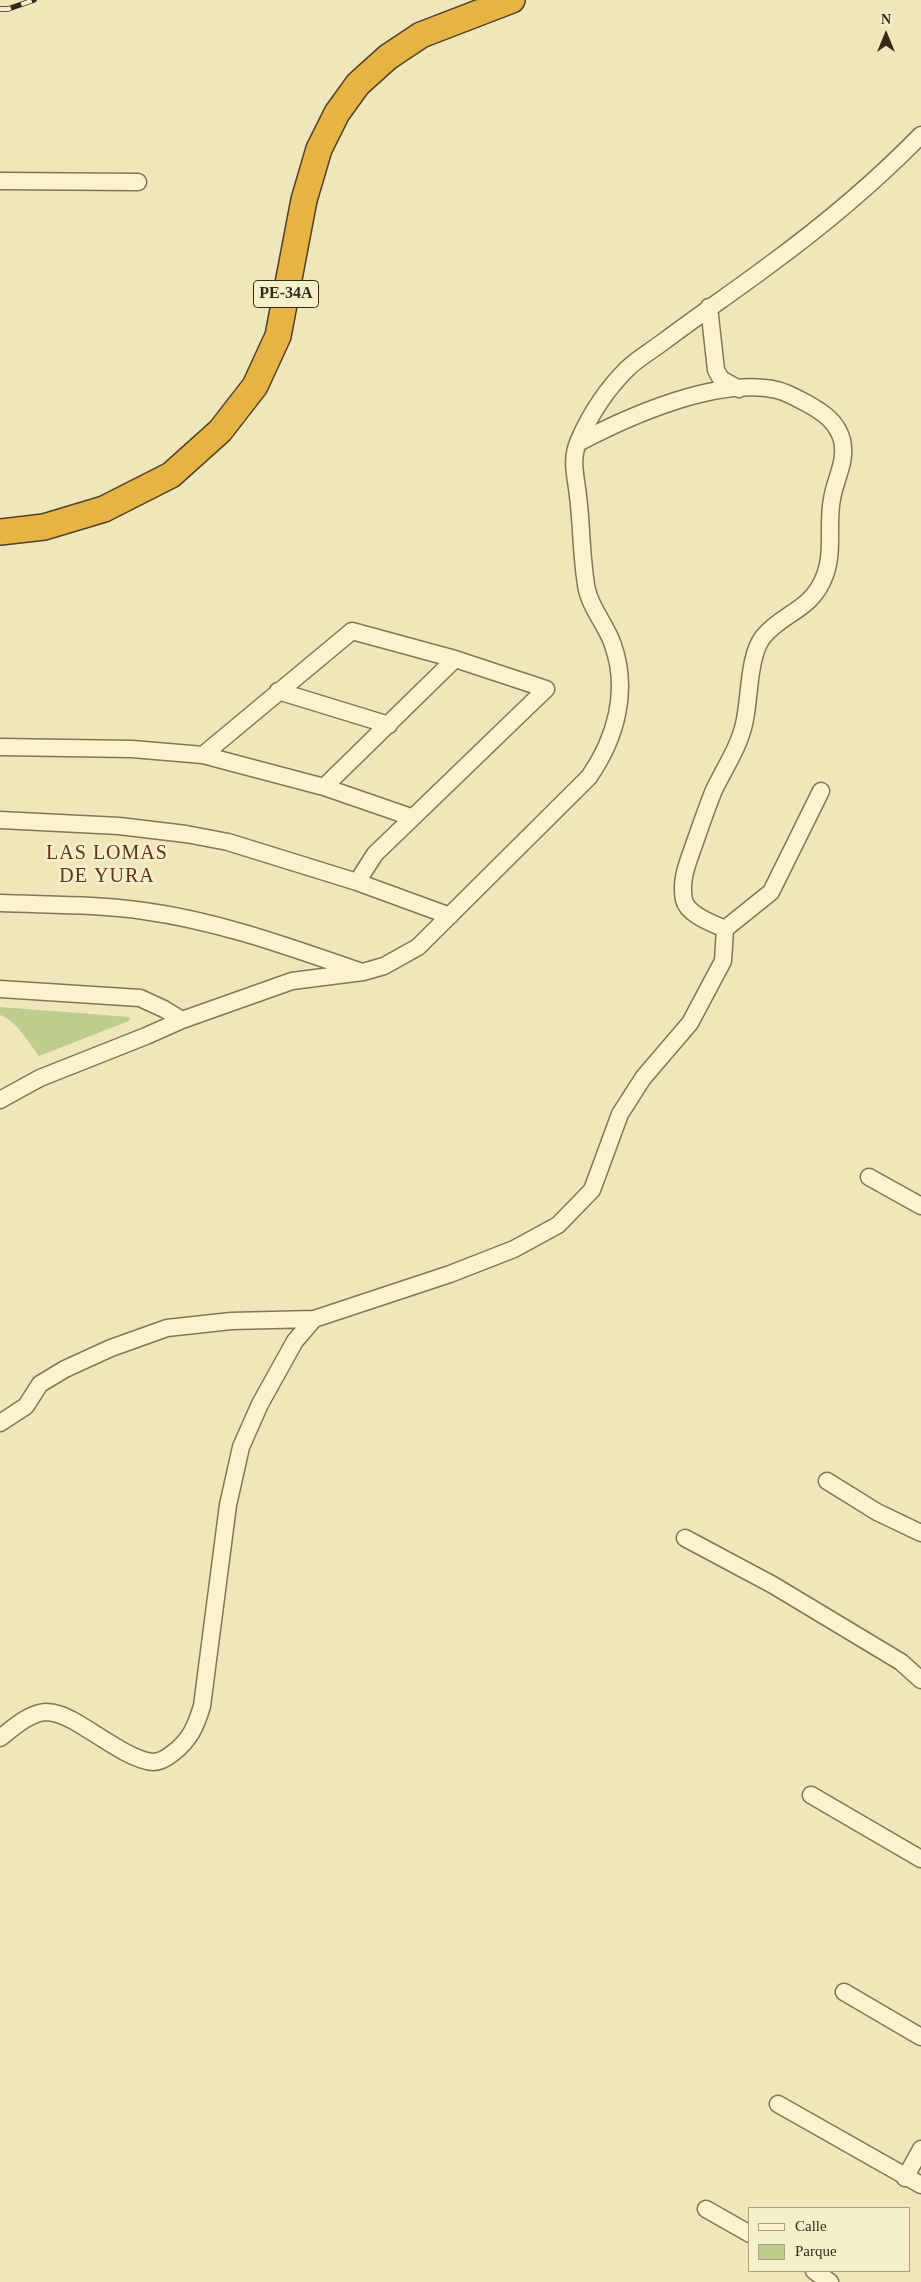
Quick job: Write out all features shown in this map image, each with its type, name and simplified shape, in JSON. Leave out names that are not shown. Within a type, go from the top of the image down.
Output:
[{"type":"highway","name":"PE-34A","points":[[0,532],[44,527],[104,509],[171,475],[220,431],[255,386],[278,336],[304,200],[319,149],[337,113],[358,84],[388,58],[421,35],[512,0]]},
{"type":"street","points":[[0,1100],[40,1078],[182,1020],[292,981],[363,972],[384,966],[418,947],[578,789],[601,760],[616,723],[620,696],[619,672],[613,645],[588,592],[578,496],[573,473],[578,443],[592,414],[627,369],[708,307],[773,262],[838,211],[896,161],[921,135]]},
{"type":"street","points":[[0,181],[138,182]]},
{"type":"street","points":[[708,307],[716,370],[721,379],[739,389]]},
{"type":"street","points":[[578,443],[606,428],[678,400],[726,389],[775,390],[789,393],[824,413],[836,425],[842,441],[843,462],[832,496],[830,559],[825,576],[811,601],[763,637],[755,653],[748,707],[742,734],[713,792],[682,880],[685,903],[698,916],[725,930]]},
{"type":"street","points":[[203,755],[352,631],[456,659],[546,688],[375,854],[357,882]]},
{"type":"street","points":[[324,787],[456,659]]},
{"type":"street","points":[[278,691],[389,725]]},
{"type":"street","points":[[0,747],[132,749],[203,755],[324,787],[412,818]]},
{"type":"street","points":[[0,1423],[26,1406],[40,1384],[65,1369],[111,1348],[167,1328],[231,1321],[314,1319],[450,1274],[514,1249],[558,1225],[592,1190],[620,1114],[643,1078],[690,1023],[723,961],[725,930],[771,892],[821,791]]},
{"type":"street","points":[[0,820],[120,826],[186,834],[228,842],[357,882],[450,916]]},
{"type":"street","points":[[0,903],[95,906],[144,911],[197,920],[288,946],[363,972]]},
{"type":"street","points":[[0,989],[140,998],[182,1020]]},
{"type":"street","points":[[869,1177],[921,1206]]},
{"type":"street","points":[[0,1738],[22,1721],[46,1712],[58,1714],[80,1724],[138,1759],[154,1762],[167,1758],[185,1744],[196,1727],[202,1706],[228,1505],[240,1447],[282,1361],[295,1341],[314,1319]]},
{"type":"street","points":[[827,1481],[877,1512],[921,1533]]},
{"type":"street","points":[[685,1538],[773,1585],[902,1662],[921,1680]]},
{"type":"street","points":[[811,1795],[921,1859]]},
{"type":"street","points":[[844,1992],[921,2037]]},
{"type":"street","points":[[778,2104],[921,2186]]},
{"type":"street","points":[[905,2178],[921,2149]]},
{"type":"street","points":[[706,2208],[748,2233]]},
{"type":"street","points":[[815,2272],[830,2282]]},
{"type":"green space","points":[[0,1007],[130,1017],[129,1021],[39,1056],[17,1027],[0,1015]]},
{"type":"railway","points":[[0,9],[8,9],[34,0]]},
{"type":"district","name":"LAS LOMAS DE YURA","points":[[107,866]]}]
